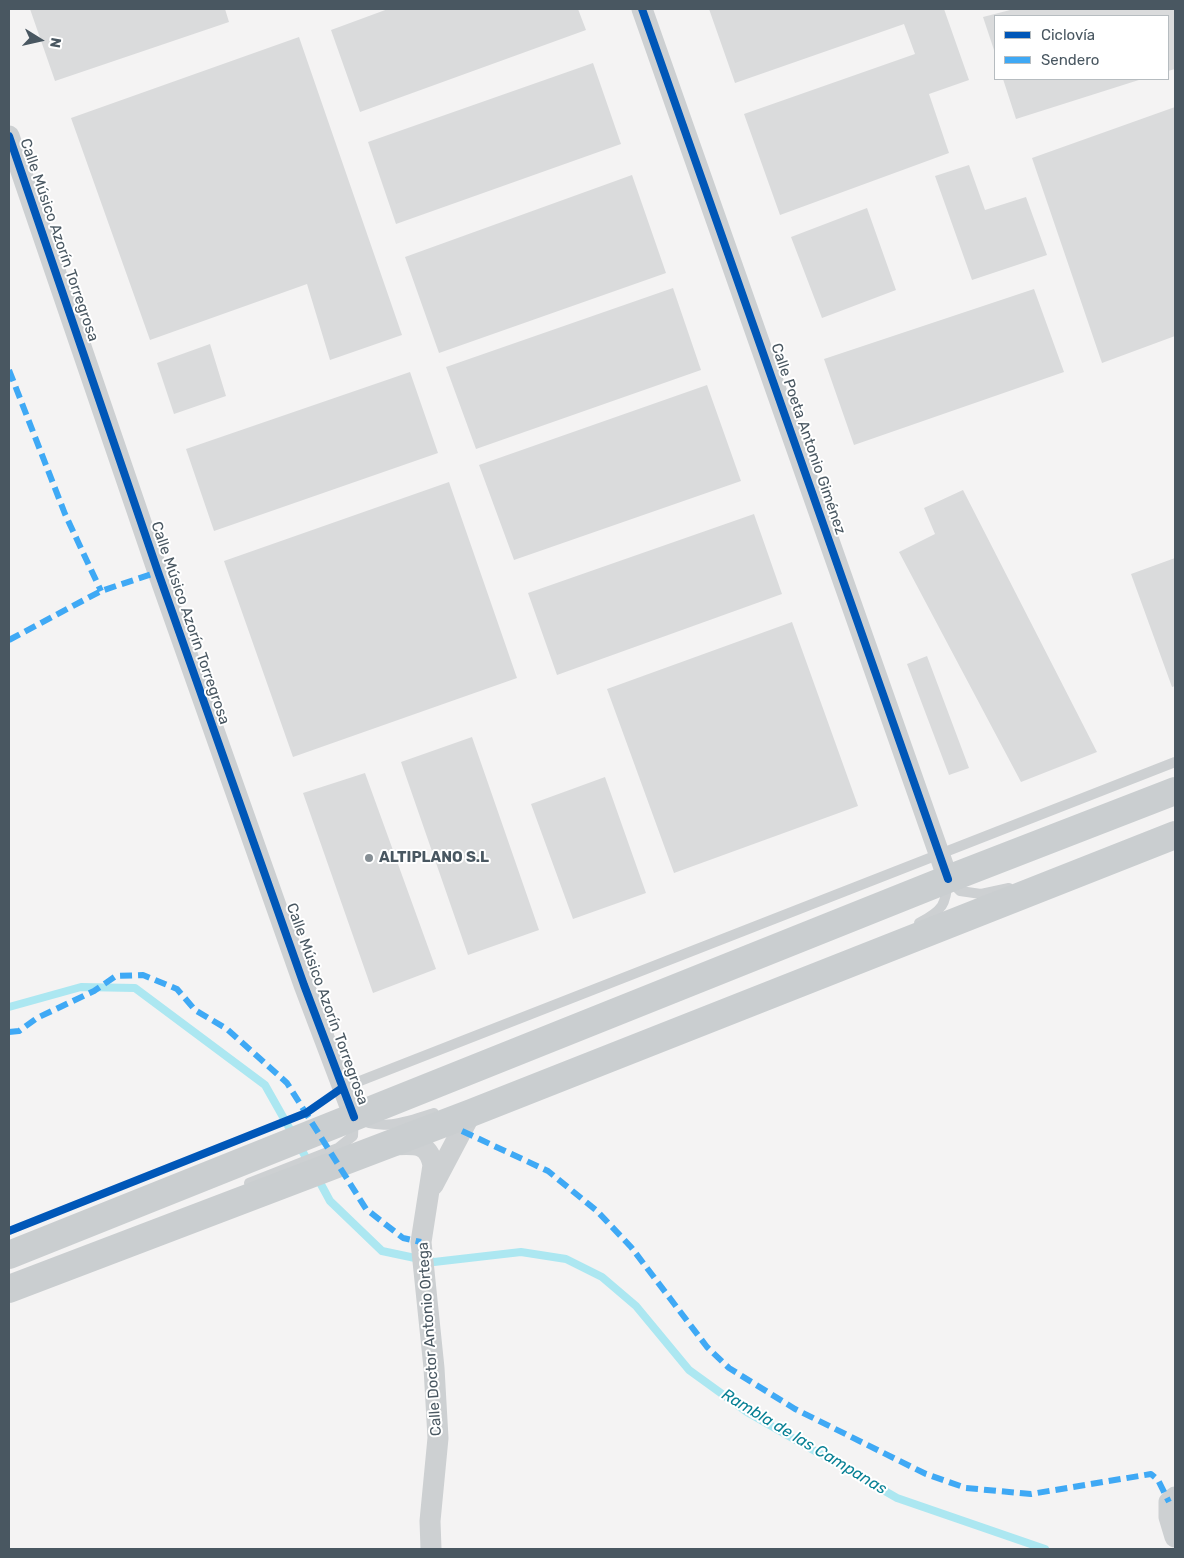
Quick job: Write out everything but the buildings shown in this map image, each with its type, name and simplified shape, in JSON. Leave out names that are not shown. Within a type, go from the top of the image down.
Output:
[{"type":"main road","points":[[9,1255],[354,1117],[943,867],[1175,791]]},
{"type":"main road","points":[[11,1288],[383,1146],[459,1111],[644,1045],[1175,835]]},
{"type":"street","name":"Calle Poeta Antonio Giménez","points":[[642,9],[943,867]]},
{"type":"street","name":"Calle Músico Azorín Torregrosa","points":[[9,136],[146,540],[354,1117]]},
{"type":"street","points":[[430,1189],[459,1111]]},
{"type":"street","name":"Calle Doctor Antonio Ortega","points":[[383,1146],[412,1144],[424,1147],[430,1154],[433,1165],[421,1242],[437,1421],[430,1521],[431,1549]]},
{"type":"street","points":[[1172,1499],[1168,1517],[1175,1537]]},
{"type":"lane","points":[[342,1088],[943,867],[1175,762]]},
{"type":"lane","points":[[1129,841],[1154,835],[1175,835]]},
{"type":"lane","points":[[943,867],[960,891],[981,894],[1004,890],[1022,882]]},
{"type":"lane","points":[[909,927],[935,914],[946,902],[943,867]]},
{"type":"lane","points":[[599,1051],[622,1044],[644,1045],[668,1026],[685,1016]]},
{"type":"lane","points":[[237,1188],[338,1148],[353,1136],[354,1117],[366,1124],[405,1123],[459,1111]]},
{"type":"lane","points":[[11,1288],[31,1273],[109,1239]]},
{"type":"waterway","name":"Rambla de las Campanas","points":[[9,1007],[81,987],[135,988],[265,1085],[309,1163]]},
{"type":"waterway","name":"Rambla de las Campanas","points":[[317,1177],[330,1201],[382,1251],[434,1262],[521,1252],[566,1259],[602,1277],[636,1306],[689,1370],[747,1412],[897,1498],[1045,1549]]},
{"type":"marked path","points":[[9,370],[65,514],[101,591]]},
{"type":"marked path","points":[[9,640],[101,591],[158,572]]},
{"type":"marked path","points":[[9,1032],[19,1031],[37,1018],[94,991],[116,976],[143,975],[177,989],[195,1010],[227,1029],[287,1083],[366,1209],[403,1238],[421,1242]]},
{"type":"marked path","points":[[462,1131],[548,1171],[597,1211],[631,1247],[707,1347],[729,1368],[795,1409],[926,1474],[966,1488],[1031,1494],[1151,1474],[1158,1480],[1169,1502]]},
{"type":"cycle path","points":[[642,9],[948,879]]},
{"type":"cycle path","points":[[9,136],[158,572],[304,985],[354,1117]]},
{"type":"cycle path","points":[[9,1231],[306,1113],[342,1088]]},
{"type":"place","name":"ALTIPLANO S.L","points":[[369,858]]}]
